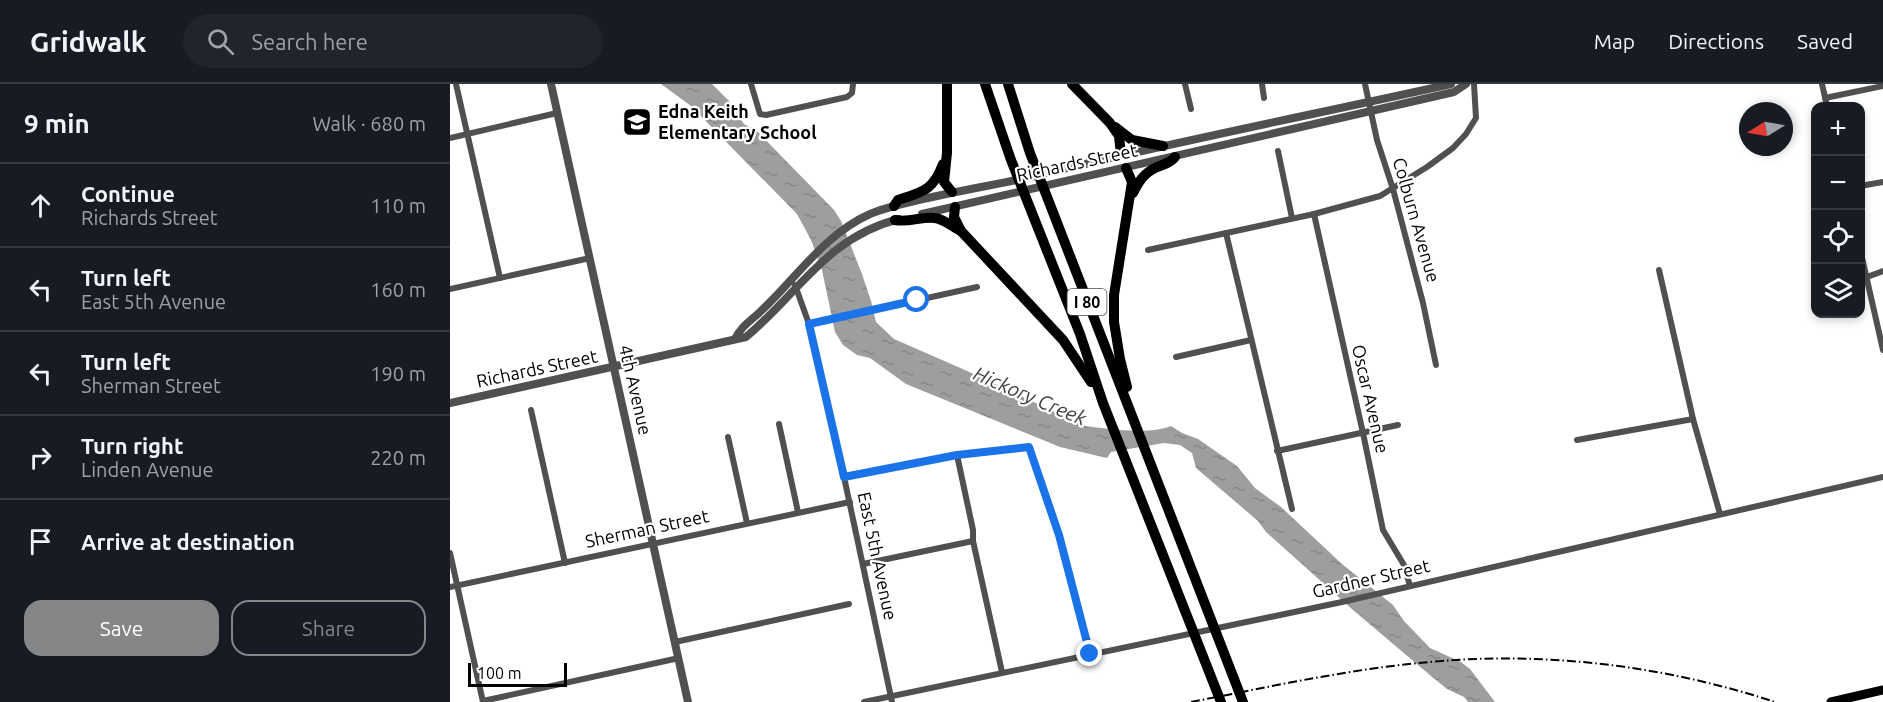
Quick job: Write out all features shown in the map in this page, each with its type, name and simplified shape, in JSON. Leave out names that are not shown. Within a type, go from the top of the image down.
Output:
[{"type":"highway","points":[[946,84],[947,153],[944,182],[952,192]]},
{"type":"highway","name":"I 80","points":[[985,84],[1011,160],[1080,334],[1103,403],[1221,702]]},
{"type":"highway","name":"I 80","points":[[1008,84],[1030,153],[1243,702]]},
{"type":"highway","points":[[1072,84],[1110,123],[1132,140],[1163,146]]},
{"type":"highway","points":[[1110,123],[1119,136],[1121,155]]},
{"type":"highway","points":[[894,206],[898,200],[918,195],[928,189],[938,177],[947,153]]},
{"type":"highway","points":[[1130,199],[1144,175],[1168,164],[1175,157]]},
{"type":"highway","points":[[1126,168],[1132,182],[1114,295],[1114,322],[1120,359],[1128,388],[1127,403]]},
{"type":"highway","points":[[955,207],[954,217],[961,231],[1063,340],[1080,363],[1103,403]]},
{"type":"highway","points":[[896,220],[905,222],[932,217],[961,231]]},
{"type":"main road","points":[[1831,702],[1883,690]]},
{"type":"street","points":[[456,84],[500,278]]},
{"type":"street","name":"4th Avenue","points":[[551,84],[688,702]]},
{"type":"street","points":[[751,84],[760,114],[766,115],[848,97],[852,93],[853,84]]},
{"type":"street","points":[[1185,84],[1191,109]]},
{"type":"street","points":[[1262,84],[1264,98]]},
{"type":"street","name":"Colburn Avenue","points":[[1365,84],[1377,140],[1393,189],[1423,303],[1436,365]]},
{"type":"street","name":"Richards Street","points":[[735,339],[741,328],[761,311],[812,256],[849,226],[870,214],[952,192],[1369,101],[1458,84]]},
{"type":"street","name":"Richards Street","points":[[450,403],[746,337],[767,320],[818,266],[853,237],[896,220],[1454,92],[1458,84]]},
{"type":"street","points":[[1148,250],[1314,214],[1380,196],[1453,148],[1466,134],[1476,118],[1474,84]]},
{"type":"street","points":[[1822,84],[1826,102]]},
{"type":"street","points":[[1825,98],[1883,86]]},
{"type":"street","points":[[450,138],[557,113]]},
{"type":"street","points":[[1278,151],[1292,218]]},
{"type":"street","points":[[1121,155],[1126,168]]},
{"type":"street","points":[[1865,185],[1883,182]]},
{"type":"street","points":[[952,192],[955,207]]},
{"type":"street","name":"Oscar Avenue","points":[[1314,214],[1383,530],[1404,565],[1410,586]]},
{"type":"street","points":[[1226,233],[1292,509]]},
{"type":"street","points":[[450,289],[590,258]]},
{"type":"street","points":[[1864,264],[1883,350]]},
{"type":"street","points":[[1659,270],[1693,419],[1720,514]]},
{"type":"street","points":[[1867,277],[1883,272]]},
{"type":"street","name":"East 5th Avenue","points":[[791,279],[809,324],[892,699]]},
{"type":"street","points":[[809,324],[977,287]]},
{"type":"street","points":[[1176,357],[1251,340]]},
{"type":"street","points":[[531,410],[565,563]]},
{"type":"street","points":[[1577,440],[1693,419]]},
{"type":"street","points":[[779,424],[798,512]]},
{"type":"street","points":[[1278,451],[1398,425]]},
{"type":"street","points":[[728,437],[747,523]]},
{"type":"street","points":[[844,477],[957,455],[1029,447],[1059,535],[1090,654]]},
{"type":"street","points":[[957,455],[1002,672]]},
{"type":"street","name":"Gardner Street","points":[[864,702],[892,699],[1002,672],[1342,602],[1883,477]]},
{"type":"street","name":"Sherman Street","points":[[454,586],[850,502]]},
{"type":"street","points":[[863,564],[973,541]]},
{"type":"street","points":[[450,553],[454,586],[483,702],[679,658]]},
{"type":"street","points":[[675,642],[849,604]]},
{"type":"water","points":[[661,84],[712,84],[729,101],[744,124],[757,131],[834,210],[841,221],[862,274],[876,322],[894,339],[1085,426],[1140,431],[1171,426],[1198,439],[1237,466],[1255,488],[1281,507],[1342,564],[1393,605],[1404,621],[1430,648],[1461,662],[1470,669],[1495,702],[1468,702],[1431,676],[1353,610],[1266,532],[1258,521],[1196,468],[1192,453],[1180,445],[1164,443],[1111,452],[1107,458],[1060,447],[906,384],[870,358],[857,355],[843,345],[835,332],[822,270],[811,240],[797,214],[691,106]]},
{"type":"railway","points":[[1191,702],[1379,668],[1484,659],[1568,661],[1652,671],[1735,690],[1775,702]]},
{"type":"place","name":"Edna Keith Elementary School","points":[[637,122]]},
{"type":"route","points":[[917,300],[809,324],[844,477],[957,455],[1029,447],[1059,535],[1090,654]]},
{"type":"water label","name":"Hickory Creek","points":[[1030,396]]}]
